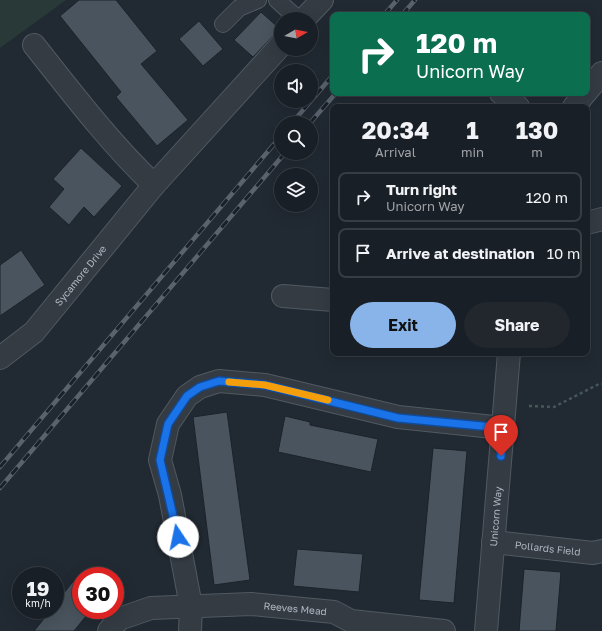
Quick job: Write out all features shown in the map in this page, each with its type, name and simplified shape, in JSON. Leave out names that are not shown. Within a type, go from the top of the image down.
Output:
[{"type":"street","points":[[311,12],[322,0]]},
{"type":"street","points":[[34,45],[90,116],[130,162],[154,185]]},
{"type":"street","name":"Sycamore Drive","points":[[0,358],[34,332],[154,185],[274,53]]},
{"type":"street","points":[[590,87],[602,73]]},
{"type":"street","points":[[505,96],[514,104]]},
{"type":"street","points":[[576,104],[583,96]]},
{"type":"street","points":[[590,222],[602,219]]},
{"type":"street","points":[[283,296],[330,300]]},
{"type":"street","name":"Unicorn Way","points":[[486,631],[509,356]]},
{"type":"street","points":[[190,631],[191,606],[170,495],[160,460],[168,424],[187,396],[200,387],[219,381],[265,385],[398,418],[503,428]]},
{"type":"street","name":"Pollards Field","points":[[493,542],[593,553],[602,551]]},
{"type":"street","name":"Reeves Mead","points":[[109,631],[119,619],[151,608],[251,604],[334,612],[351,621],[444,631]]},
{"type":"lane","points":[[223,24],[239,8],[258,0]]},
{"type":"lane","points":[[277,0],[290,12]]},
{"type":"path","points":[[505,405],[554,407],[599,384],[602,384]]},
{"type":"shaded area","points":[[0,0],[66,0],[0,48]]},
{"type":"building","points":[[79,0],[116,0],[157,51],[141,64],[188,120],[157,146],[116,97],[121,92],[60,16]]},
{"type":"building","points":[[261,12],[274,24],[274,35],[253,57],[234,40]]},
{"type":"building","points":[[199,21],[223,49],[203,66],[179,39]]},
{"type":"building","points":[[81,148],[122,186],[94,217],[84,207],[69,225],[49,207],[64,189],[53,179]]},
{"type":"building","points":[[21,250],[45,285],[0,316],[0,265]]},
{"type":"building","points":[[227,412],[250,580],[214,585],[193,417]]},
{"type":"building","points":[[285,416],[310,422],[310,425],[378,439],[371,472],[278,452]]},
{"type":"building","points":[[433,448],[467,451],[454,603],[419,600]]},
{"type":"building","points":[[297,549],[363,554],[359,592],[293,586]]},
{"type":"building","points":[[524,569],[561,572],[556,631],[519,631]]},
{"type":"building","points":[[72,583],[72,619],[84,619],[74,631],[34,631],[44,619],[64,619],[64,593]]},
{"type":"railway","points":[[387,12],[397,0]]},
{"type":"railway","points":[[405,12],[415,0]]},
{"type":"railway","points":[[298,116],[330,79]]},
{"type":"railway","points":[[316,116],[333,96]]},
{"type":"railway","points":[[0,467],[274,144]]},
{"type":"railway","points":[[0,488],[279,160]]},
{"type":"slow traffic","points":[[229,382],[265,385],[328,400]]},
{"type":"route","points":[[178,537],[170,495],[160,460],[168,424],[187,396],[200,387],[219,381],[265,385],[398,418],[503,428],[501,456]]}]
